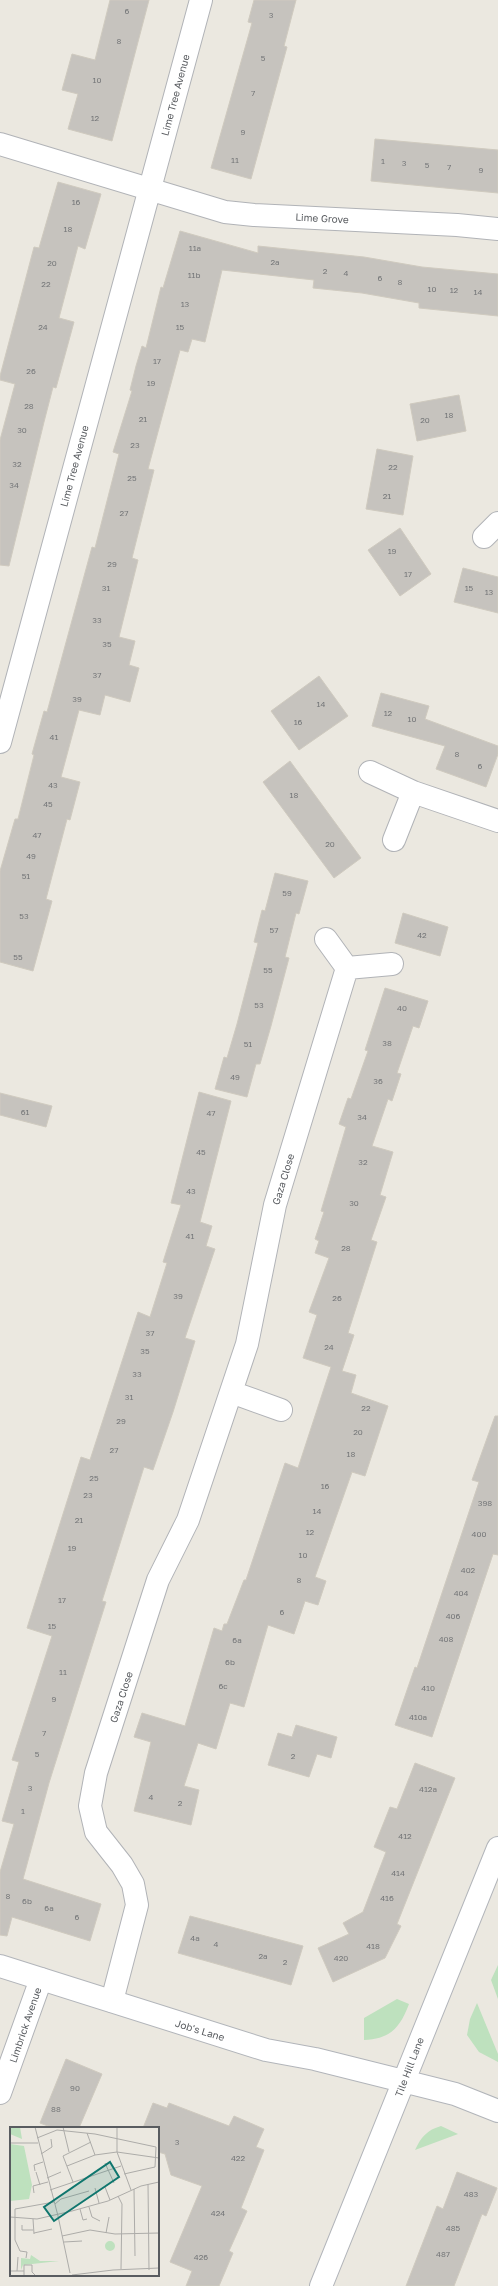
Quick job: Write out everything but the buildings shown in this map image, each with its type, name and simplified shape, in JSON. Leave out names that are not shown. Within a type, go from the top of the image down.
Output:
[{"type":"street","name":"Lime Tree Avenue","points":[[0,742],[201,0]]},
{"type":"street","points":[[0,144],[149,189]]},
{"type":"street","name":"Lime Grove","points":[[149,189],[225,212],[254,215],[457,225],[498,230]]},
{"type":"street","points":[[370,772],[413,792],[498,821]]},
{"type":"street","points":[[394,840],[413,792]]},
{"type":"street","points":[[326,939],[347,968],[392,964]]},
{"type":"street","name":"Gaza Close","points":[[112,2001],[136,1905],[133,1884],[122,1865],[96,1832],[90,1806],[96,1773],[158,1580],[188,1520],[247,1344],[275,1205],[347,968]]},
{"type":"street","points":[[231,1392],[281,1410]]},
{"type":"street","name":"Tile Hill Lane","points":[[320,2286],[498,1848]]},
{"type":"street","name":"Job's Lane","points":[[0,1966],[112,2001],[159,2018],[266,2050],[315,2059],[455,2094],[498,2111]]},
{"type":"street","name":"Limbrick Avenue","points":[[0,2093],[41,1979]]},
{"type":"green space","points":[[498,1965],[498,1999],[491,1980]]},
{"type":"green space","points":[[397,1999],[409,2004],[398,2026],[393,2031],[381,2037],[364,2040],[364,2018]]},
{"type":"green space","points":[[477,2003],[498,2054],[498,2062],[479,2052],[467,2035],[470,2019]]},
{"type":"green space","points":[[441,2126],[458,2134],[415,2150],[425,2135]]}]
